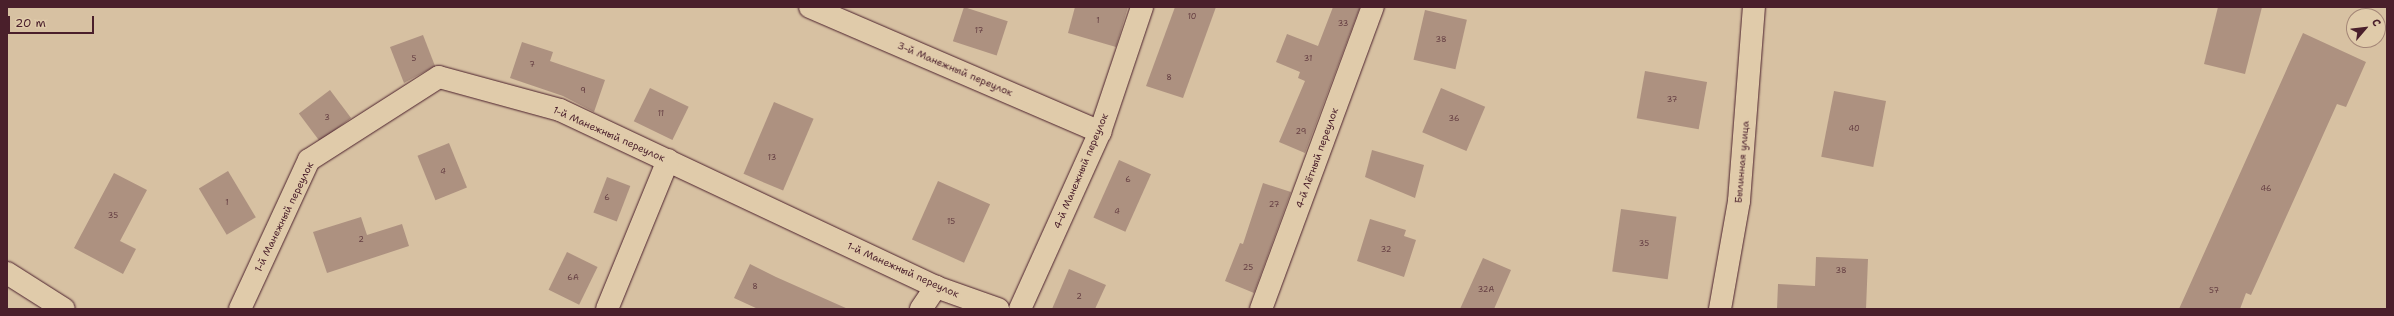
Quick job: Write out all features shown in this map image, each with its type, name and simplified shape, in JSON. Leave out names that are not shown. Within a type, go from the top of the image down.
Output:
[{"type":"street","name":"3-й Манежный переулок","points":[[810,7],[1100,132]]},
{"type":"street","name":"4-й Манежный переулок","points":[[1020,309],[1100,132],[1142,7]]},
{"type":"street","name":"4-й Лётный переулок","points":[[1261,309],[1373,7]]},
{"type":"street","name":"Былинная улица","points":[[1720,309],[1739,201],[1754,10]]},
{"type":"street","name":"1-й Манежный переулок","points":[[240,309],[309,160],[439,77],[560,110],[936,287],[998,309]]},
{"type":"street","points":[[607,309],[668,160]]},
{"type":"street","points":[[7,273],[64,309]]},
{"type":"street","points":[[921,309],[936,287]]},
{"type":"building","points":[[964,7],[1008,21],[997,55],[953,41]]},
{"type":"building","points":[[1075,7],[1128,7],[1116,47],[1068,33]]},
{"type":"building","points":[[1175,7],[1216,7],[1183,98],[1146,86]]},
{"type":"building","points":[[1333,7],[1360,7],[1305,153],[1279,142],[1305,81],[1298,78],[1300,72],[1276,62],[1287,34],[1318,46]]},
{"type":"building","points":[[2218,7],[2262,7],[2245,74],[2204,64]]},
{"type":"building","points":[[1425,10],[1467,20],[1455,69],[1414,60]]},
{"type":"building","points":[[2303,33],[2366,62],[2346,107],[2337,104],[2251,295],[2246,293],[2240,309],[2179,309]]},
{"type":"building","points":[[423,35],[435,66],[404,83],[390,47]]},
{"type":"building","points":[[522,42],[553,52],[550,61],[605,80],[594,112],[563,96],[510,78]]},
{"type":"building","points":[[1645,71],[1707,82],[1699,129],[1637,118]]},
{"type":"building","points":[[650,88],[689,107],[672,140],[634,121]]},
{"type":"building","points":[[1441,88],[1485,107],[1466,151],[1422,132]]},
{"type":"building","points":[[330,90],[351,118],[320,141],[299,113]]},
{"type":"building","points":[[1834,91],[1886,101],[1873,167],[1821,157]]},
{"type":"building","points":[[774,102],[814,119],[783,191],[744,174]]},
{"type":"building","points":[[449,143],[467,188],[435,200],[417,156]]},
{"type":"building","points":[[1372,150],[1424,165],[1415,198],[1365,177]]},
{"type":"building","points":[[1119,160],[1151,174],[1125,232],[1093,218]]},
{"type":"building","points":[[228,171],[256,217],[227,235],[199,189]]},
{"type":"building","points":[[114,173],[147,190],[120,241],[136,249],[123,274],[74,248]]},
{"type":"building","points":[[607,177],[630,186],[617,221],[593,212]]},
{"type":"building","points":[[938,181],[990,204],[964,263],[912,239]]},
{"type":"building","points":[[1263,183],[1291,192],[1254,293],[1225,281],[1240,243],[1243,244]]},
{"type":"building","points":[[1621,209],[1676,217],[1668,279],[1612,271]]},
{"type":"building","points":[[361,217],[367,235],[402,224],[409,246],[327,273],[313,232]]},
{"type":"building","points":[[1370,219],[1406,230],[1404,236],[1416,240],[1404,277],[1357,261]]},
{"type":"building","points":[[567,252],[598,267],[579,305],[549,290]]},
{"type":"building","points":[[1816,257],[1868,259],[1866,309],[1777,309],[1778,284],[1815,286]]},
{"type":"building","points":[[1483,258],[1511,270],[1494,309],[1460,309]]},
{"type":"building","points":[[750,264],[848,309],[758,309],[734,298]]},
{"type":"building","points":[[1069,269],[1106,285],[1095,309],[1052,309]]}]
